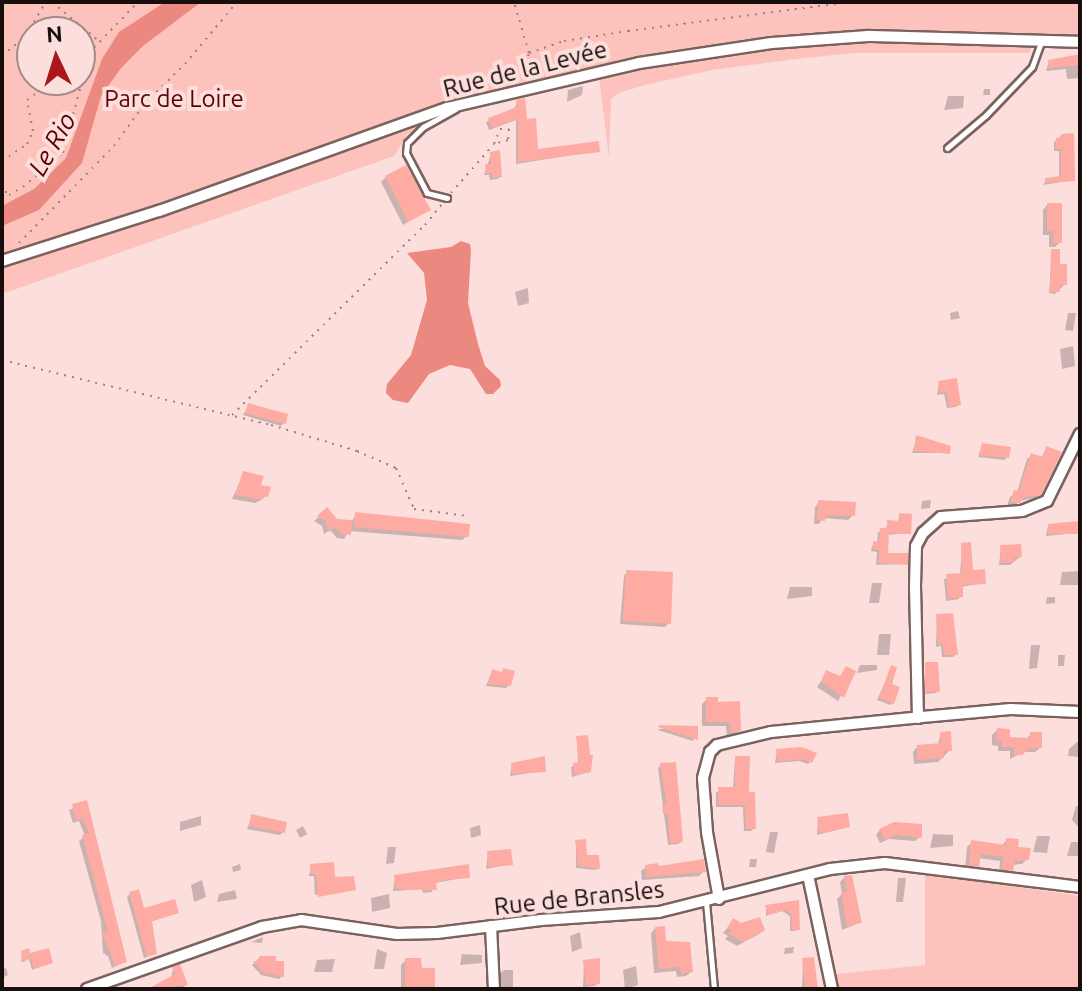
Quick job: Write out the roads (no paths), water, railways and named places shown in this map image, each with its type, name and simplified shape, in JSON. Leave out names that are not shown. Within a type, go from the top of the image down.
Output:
[{"type":"street","name":"Rue de la Levée","points":[[2,261],[107,229],[463,104],[639,63],[772,43],[868,36],[1080,42]]},
{"type":"street","points":[[918,718],[916,546],[923,533],[941,517],[1022,511],[1047,501],[1080,434]]},
{"type":"street","points":[[719,899],[707,832],[703,778],[710,752],[717,745],[771,732],[1011,709],[1080,712]]},
{"type":"street","name":"Rue de Bransles","points":[[87,989],[262,927],[301,920],[397,934],[659,912],[852,865],[885,863],[1080,887]]},
{"type":"street","points":[[808,875],[832,989]]},
{"type":"street","points":[[491,926],[494,989]]},
{"type":"lane","points":[[947,148],[986,115],[1032,67],[1042,40]]},
{"type":"lane","points":[[447,198],[427,193],[406,153],[407,143],[423,127],[463,104]]},
{"type":"lane","points":[[706,902],[714,989]]},
{"type":"park label","name":"Parc de Loire","points":[[174,99]]},
{"type":"water label","name":"Le Rio","points":[[52,144]]}]
